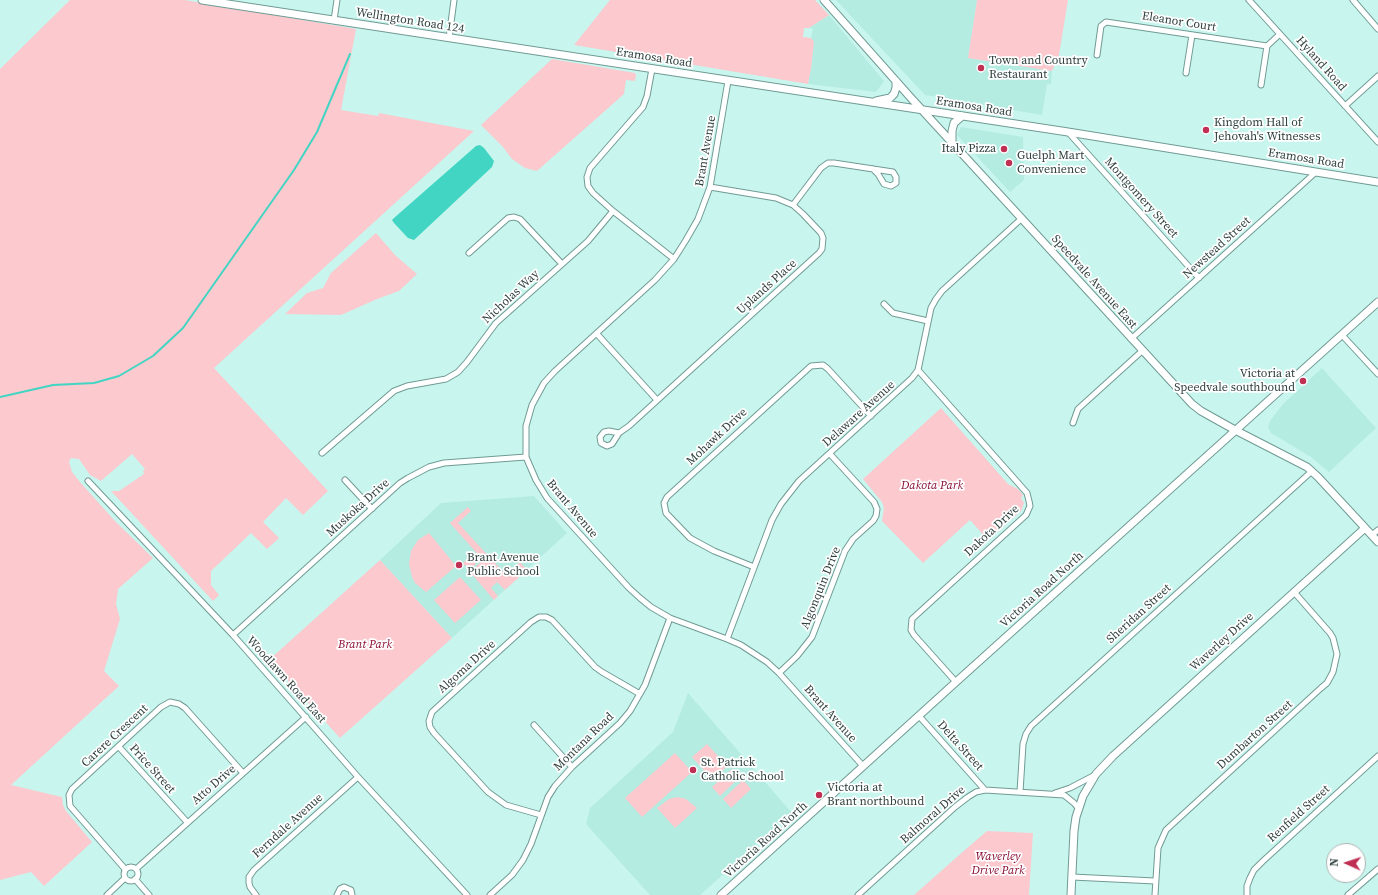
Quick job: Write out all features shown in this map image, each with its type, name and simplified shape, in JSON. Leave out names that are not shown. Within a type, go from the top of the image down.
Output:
[{"type":"main road","name":"Wellington Road 124","points":[[202,0],[566,56]]},
{"type":"main road","name":"Speedvale Avenue East","points":[[824,0],[921,110],[1192,404],[1201,411],[1235,430],[1312,471],[1378,542]]},
{"type":"main road","name":"Eramosa Road","points":[[566,56],[1068,132],[1378,182]]},
{"type":"main road","points":[[870,102],[890,98],[894,94],[896,81]]},
{"type":"main road","points":[[952,143],[954,123],[962,116]]},
{"type":"main road","name":"Victoria Road North","points":[[721,895],[1378,302]]},
{"type":"main road","name":"Waverley Drive","points":[[1071,895],[1074,831],[1078,809],[1096,774],[1113,756],[1365,528]]},
{"type":"street","points":[[334,20],[337,0]]},
{"type":"street","points":[[449,38],[454,0]]},
{"type":"street","name":"Hyland Road","points":[[1249,0],[1378,142]]},
{"type":"street","points":[[1353,0],[1378,28]]},
{"type":"street","name":"Eleanor Court","points":[[1097,55],[1102,26],[1106,22],[1267,46]]},
{"type":"street","points":[[1261,85],[1267,46],[1280,34]]},
{"type":"street","points":[[1186,73],[1192,35]]},
{"type":"street","points":[[652,69],[647,96],[643,107],[590,168],[587,176],[588,186],[593,193],[613,212],[674,259]]},
{"type":"street","points":[[1345,106],[1378,76]]},
{"type":"street","name":"Brant Avenue","points":[[728,81],[710,187],[698,219],[674,259],[655,280],[555,371],[544,383],[532,405],[526,426],[526,457],[536,480],[547,498],[629,588],[651,607],[670,618],[727,639],[756,654],[779,673],[863,766]]},
{"type":"street","name":"Montgomery Street","points":[[1068,132],[1199,278]]},
{"type":"street","points":[[793,205],[821,168],[828,163],[834,163],[893,172],[896,177],[896,183],[891,186],[884,184],[873,169]]},
{"type":"street","name":"Newstead Street","points":[[1131,339],[1316,172]]},
{"type":"street","name":"Uplands Place","points":[[619,433],[629,426],[819,253],[824,244],[821,233],[793,205],[776,198],[710,187]]},
{"type":"street","name":"Nicholas Way","points":[[322,453],[394,391],[407,386],[446,379],[458,372],[468,362],[496,323],[588,241],[613,212]]},
{"type":"street","points":[[469,253],[508,218],[514,217],[520,219],[562,264]]},
{"type":"street","name":"Delaware Avenue","points":[[727,639],[772,520],[781,504],[799,481],[905,385],[918,370],[931,308],[936,299],[942,291],[1022,219]]},
{"type":"street","points":[[884,304],[893,313],[928,321]]},
{"type":"street","points":[[597,334],[657,400]]},
{"type":"street","points":[[1342,335],[1378,374]]},
{"type":"street","points":[[1073,423],[1078,409],[1142,351]]},
{"type":"street","name":"Mohawk Drive","points":[[754,567],[714,551],[690,538],[666,513],[664,503],[667,497],[811,366],[823,365],[828,369],[871,416]]},
{"type":"street","name":"Dakota Drive","points":[[918,370],[1027,493],[1030,500],[1030,506],[1026,515],[912,619],[911,630],[914,635],[956,682]]},
{"type":"street","name":"Algonquin Drive","points":[[779,673],[797,656],[812,637],[846,549],[853,539],[873,521],[876,516],[877,509],[874,502],[830,454]]},
{"type":"street","name":"Muskoka Drive","points":[[233,636],[400,483],[418,472],[444,463],[526,457]]},
{"type":"street","name":"Sheridan Street","points":[[1020,792],[1023,744],[1026,734],[1031,726],[1312,471]]},
{"type":"street","points":[[345,480],[372,509]]},
{"type":"street","name":"Woodlawn Road East","points":[[88,481],[233,636],[358,777],[466,895]]},
{"type":"street","points":[[1372,535],[1378,530]]},
{"type":"street","name":"Dumbarton Street","points":[[1155,895],[1158,848],[1166,830],[1321,688],[1333,672],[1337,654],[1333,638],[1294,592]]},
{"type":"street","name":"Algoma Drive","points":[[541,815],[506,805],[488,792],[434,733],[430,727],[429,721],[432,712],[531,622],[539,617],[546,617],[552,620],[595,667],[640,694]]},
{"type":"street","name":"Montana Road","points":[[490,895],[512,875],[523,860],[531,844],[541,815],[555,786],[572,767],[620,723],[630,711],[640,694],[670,618]]},
{"type":"street","name":"Carere Crescent","points":[[125,869],[70,806],[69,801],[72,789],[161,707],[170,702],[175,702],[185,708],[243,773]]},
{"type":"street","name":"Delta Street","points":[[919,716],[986,790]]},
{"type":"street","name":"Atto Drive","points":[[136,868],[306,718]]},
{"type":"street","points":[[534,725],[572,767]]},
{"type":"street","name":"Price Street","points":[[119,747],[187,822]]},
{"type":"street","name":"Renfield Street","points":[[1247,895],[1247,886],[1250,878],[1254,870],[1262,861],[1378,756]]},
{"type":"street","name":"Waverley Drive","points":[[1054,794],[1070,788],[1096,774]]},
{"type":"street","name":"Ferndale Avenue","points":[[256,895],[249,883],[249,877],[254,870],[358,777]]},
{"type":"street","name":"Balmoral Drive","points":[[858,895],[968,797],[976,792],[986,790],[1064,795],[1069,798],[1078,809]]},
{"type":"street","points":[[129,867],[136,868],[138,874],[135,879],[131,881],[125,878],[125,869],[129,867]]},
{"type":"street","points":[[1348,895],[1378,869]]},
{"type":"street","points":[[1072,877],[1155,881]]},
{"type":"street","points":[[107,895],[125,878]]},
{"type":"street","points":[[135,879],[149,895]]},
{"type":"street","points":[[337,895],[340,889],[344,887],[351,890],[352,895]]},
{"type":"shaded area","points":[[836,0],[977,0],[968,58],[1052,71],[1051,84],[1047,84],[1042,115],[925,95]]},
{"type":"shaded area","points":[[829,15],[884,81],[876,92],[808,84],[814,42],[811,38],[813,29],[809,28]]},
{"type":"shaded area","points":[[961,127],[1023,137],[1024,180],[1010,192],[957,135]]},
{"type":"shaded area","points":[[480,145],[494,161],[492,167],[414,240],[408,238],[392,220],[476,146]]},
{"type":"shaded area","points":[[1322,368],[1376,428],[1329,472],[1311,457],[1271,433],[1268,427],[1270,421],[1283,404]]},
{"type":"shaded area","name":"Brant Avenue Public School","points":[[534,496],[567,533],[452,638],[380,560],[441,503]]},
{"type":"shaded area","name":"St. Patrick Catholic School","points":[[688,693],[792,813],[700,895],[650,895],[586,824],[590,808],[673,732]]},
{"type":"green space","points":[[70,0],[185,0],[356,29],[341,110],[378,116],[379,113],[474,131],[214,368],[328,491],[303,515],[286,498],[263,522],[279,538],[267,549],[251,533],[211,571],[211,585],[219,595],[213,601],[111,491],[119,491],[144,474],[143,471],[145,469],[132,454],[101,481],[90,475],[79,459],[71,458],[69,462],[72,472],[80,482],[115,521],[153,558],[118,589],[116,604],[120,619],[104,671],[119,686],[11,785],[62,797],[63,805],[66,811],[92,842],[44,886],[31,872],[0,880],[0,69]]},
{"type":"green space","points":[[610,0],[815,0],[829,15],[809,28],[804,28],[803,37],[811,38],[814,42],[808,84],[574,45]]},
{"type":"green space","points":[[977,0],[1068,0],[1059,55],[1052,71],[968,58]]},
{"type":"green space","points":[[552,59],[635,73],[636,75],[635,81],[626,80],[624,94],[537,171],[525,168],[512,159],[503,147],[481,125]]},
{"type":"green space","points":[[376,233],[395,255],[417,274],[399,291],[341,315],[285,314],[307,293],[323,288],[331,273]]},
{"type":"green space","name":"Dakota Park","points":[[941,408],[1008,484],[1018,489],[1023,495],[1021,498],[1024,503],[1021,511],[988,540],[970,520],[923,563],[882,521],[884,508],[882,502],[863,479]]},
{"type":"green space","points":[[468,507],[471,511],[458,523],[506,575],[520,562],[527,570],[505,590],[497,582],[491,588],[498,596],[494,600],[470,572],[482,561],[482,559],[450,523]]},
{"type":"green space","points":[[429,533],[456,566],[426,592],[415,583],[409,564],[411,551],[414,546],[418,540]]},
{"type":"green space","points":[[469,557],[476,564],[469,570],[463,563]]},
{"type":"green space","name":"Brant Park","points":[[380,560],[452,638],[340,738],[269,660]]},
{"type":"green space","points":[[460,577],[481,600],[455,623],[434,600]]},
{"type":"green space","points":[[707,744],[727,766],[713,780],[692,757]]},
{"type":"green space","points":[[675,753],[692,772],[642,817],[625,798]]},
{"type":"green space","points":[[732,769],[740,777],[720,796],[712,787]]},
{"type":"green space","points":[[743,780],[751,789],[731,808],[723,799]]},
{"type":"green space","points":[[677,797],[686,799],[697,808],[675,828],[657,808],[669,799]]},
{"type":"green space","name":"Waverley Drive Park","points":[[987,831],[1033,833],[1029,895],[914,895],[966,849]]},
{"type":"waterway","points":[[0,397],[53,385],[94,383],[119,376],[153,356],[183,328],[294,170],[317,132],[350,54]]},
{"type":"place","name":"Town and Country Restaurant","points":[[981,68]]},
{"type":"place","name":"Kingdom Hall of Jehovah's Witnesses","points":[[1206,130]]},
{"type":"place","name":"Italy Pizza","points":[[1004,149]]},
{"type":"place","name":"Guelph Mart Convenience","points":[[1009,163]]},
{"type":"place","name":"Victoria at Speedvale southbound","points":[[1303,381]]},
{"type":"place","name":"Brant Avenue Public School","points":[[459,565]]},
{"type":"place","name":"St. Patrick Catholic School","points":[[693,770]]},
{"type":"place","name":"Victoria at Brant northbound","points":[[819,795]]}]
